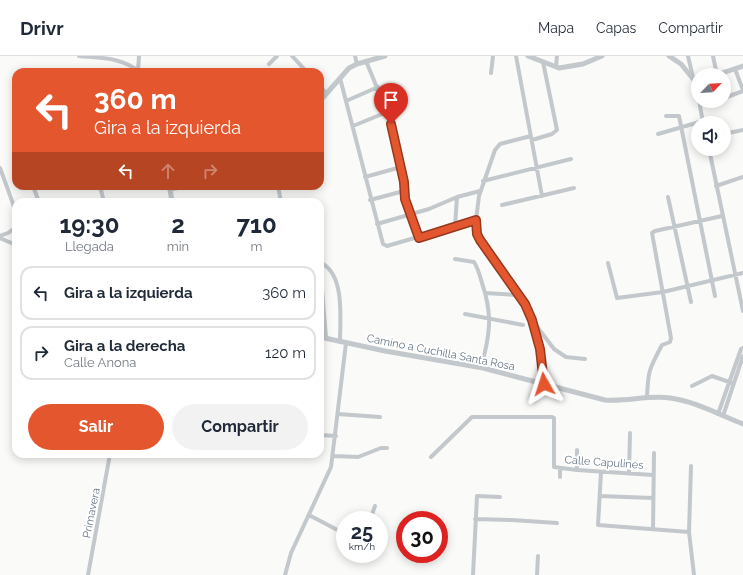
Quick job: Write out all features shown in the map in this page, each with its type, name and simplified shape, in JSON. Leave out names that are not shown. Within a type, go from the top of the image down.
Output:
[{"type":"street","points":[[79,56],[120,61],[131,68]]},
{"type":"street","points":[[138,68],[139,56]]},
{"type":"street","points":[[269,64],[277,56]]},
{"type":"street","points":[[292,56],[303,68]]},
{"type":"street","points":[[355,56],[357,64]]},
{"type":"street","points":[[324,96],[349,68],[357,64],[385,56]]},
{"type":"street","points":[[491,73],[493,56]]},
{"type":"street","points":[[516,56],[542,196]]},
{"type":"street","points":[[529,56],[562,68],[583,64],[602,56]]},
{"type":"street","points":[[556,67],[557,56]]},
{"type":"street","points":[[669,56],[681,64],[691,74]]},
{"type":"street","points":[[688,56],[692,68]]},
{"type":"street","points":[[713,56],[715,68]]},
{"type":"street","points":[[366,62],[378,87],[387,112],[401,167],[404,191],[419,238]]},
{"type":"street","points":[[543,62],[557,130],[552,134],[517,139],[497,146],[480,191],[476,220],[477,234],[480,240],[517,295],[525,304],[532,320],[540,349],[544,384]]},
{"type":"street","points":[[731,70],[743,66]]},
{"type":"street","points":[[731,95],[743,91],[735,69]]},
{"type":"street","points":[[340,78],[370,200],[385,246],[419,238],[476,220]]},
{"type":"street","points":[[346,101],[378,87]]},
{"type":"street","points":[[353,126],[387,112]]},
{"type":"street","points":[[666,116],[679,116],[715,296]]},
{"type":"street","points":[[658,134],[691,125]]},
{"type":"street","points":[[731,133],[743,130]]},
{"type":"street","points":[[710,156],[743,311]]},
{"type":"street","points":[[483,181],[572,159]]},
{"type":"street","points":[[365,177],[401,167]]},
{"type":"street","points":[[0,168],[12,201]]},
{"type":"street","points":[[716,186],[743,177]]},
{"type":"street","points":[[502,205],[574,188]]},
{"type":"street","points":[[370,200],[404,191]]},
{"type":"street","points":[[377,224],[410,213],[429,209],[457,197],[480,191]]},
{"type":"street","points":[[455,226],[457,197]]},
{"type":"street","points":[[668,197],[691,302]]},
{"type":"street","points":[[647,398],[647,380],[649,369],[662,345],[670,342],[671,338],[653,232],[722,216]]},
{"type":"street","points":[[0,237],[12,230]]},
{"type":"street","points":[[0,237],[12,243]]},
{"type":"street","points":[[455,259],[474,262],[485,293],[490,319],[488,342],[481,368]]},
{"type":"street","points":[[608,263],[617,298],[663,292],[743,273]]},
{"type":"street","points":[[285,575],[291,553],[331,467],[334,456],[343,343],[339,288],[328,267],[324,265]]},
{"type":"street","points":[[485,293],[517,295]]},
{"type":"street","points":[[324,314],[326,338]]},
{"type":"street","points":[[465,314],[522,325]]},
{"type":"street","points":[[532,320],[560,354],[566,357],[585,359]]},
{"type":"street","name":"Camino a Cuchilla Santa Rosa","points":[[326,338],[343,343],[481,368],[604,400],[622,401],[647,398],[671,398],[743,424]]},
{"type":"street","points":[[732,383],[741,349],[743,348]]},
{"type":"street","points":[[720,415],[743,356]]},
{"type":"street","points":[[692,386],[712,376],[732,383]]},
{"type":"street","points":[[338,414],[380,417]]},
{"type":"street","name":"Calle Capulines","points":[[431,457],[472,417],[554,418],[554,467],[560,469],[602,472],[653,474]]},
{"type":"street","points":[[629,473],[630,433]]},
{"type":"street","points":[[324,435],[336,436]]},
{"type":"street","points":[[334,456],[358,457],[381,448],[387,448]]},
{"type":"street","points":[[576,450],[577,470]]},
{"type":"street","points":[[653,530],[654,453]]},
{"type":"street","name":"Primavera","points":[[88,575],[109,458]]},
{"type":"street","points":[[691,466],[689,532],[694,575]]},
{"type":"street","points":[[560,469],[560,477]]},
{"type":"street","points":[[602,472],[598,525],[689,532]]},
{"type":"street","points":[[473,575],[477,496],[500,497]]},
{"type":"street","points":[[600,496],[653,498]]},
{"type":"street","points":[[373,511],[374,506]]},
{"type":"street","points":[[309,515],[336,529]]},
{"type":"street","points":[[475,519],[557,523]]},
{"type":"street","points":[[537,575],[538,556]]},
{"type":"route","points":[[391,124],[404,182],[404,191],[419,238],[476,220],[477,234],[480,240],[517,295],[525,304],[532,320],[540,349],[544,373],[544,384]]}]
